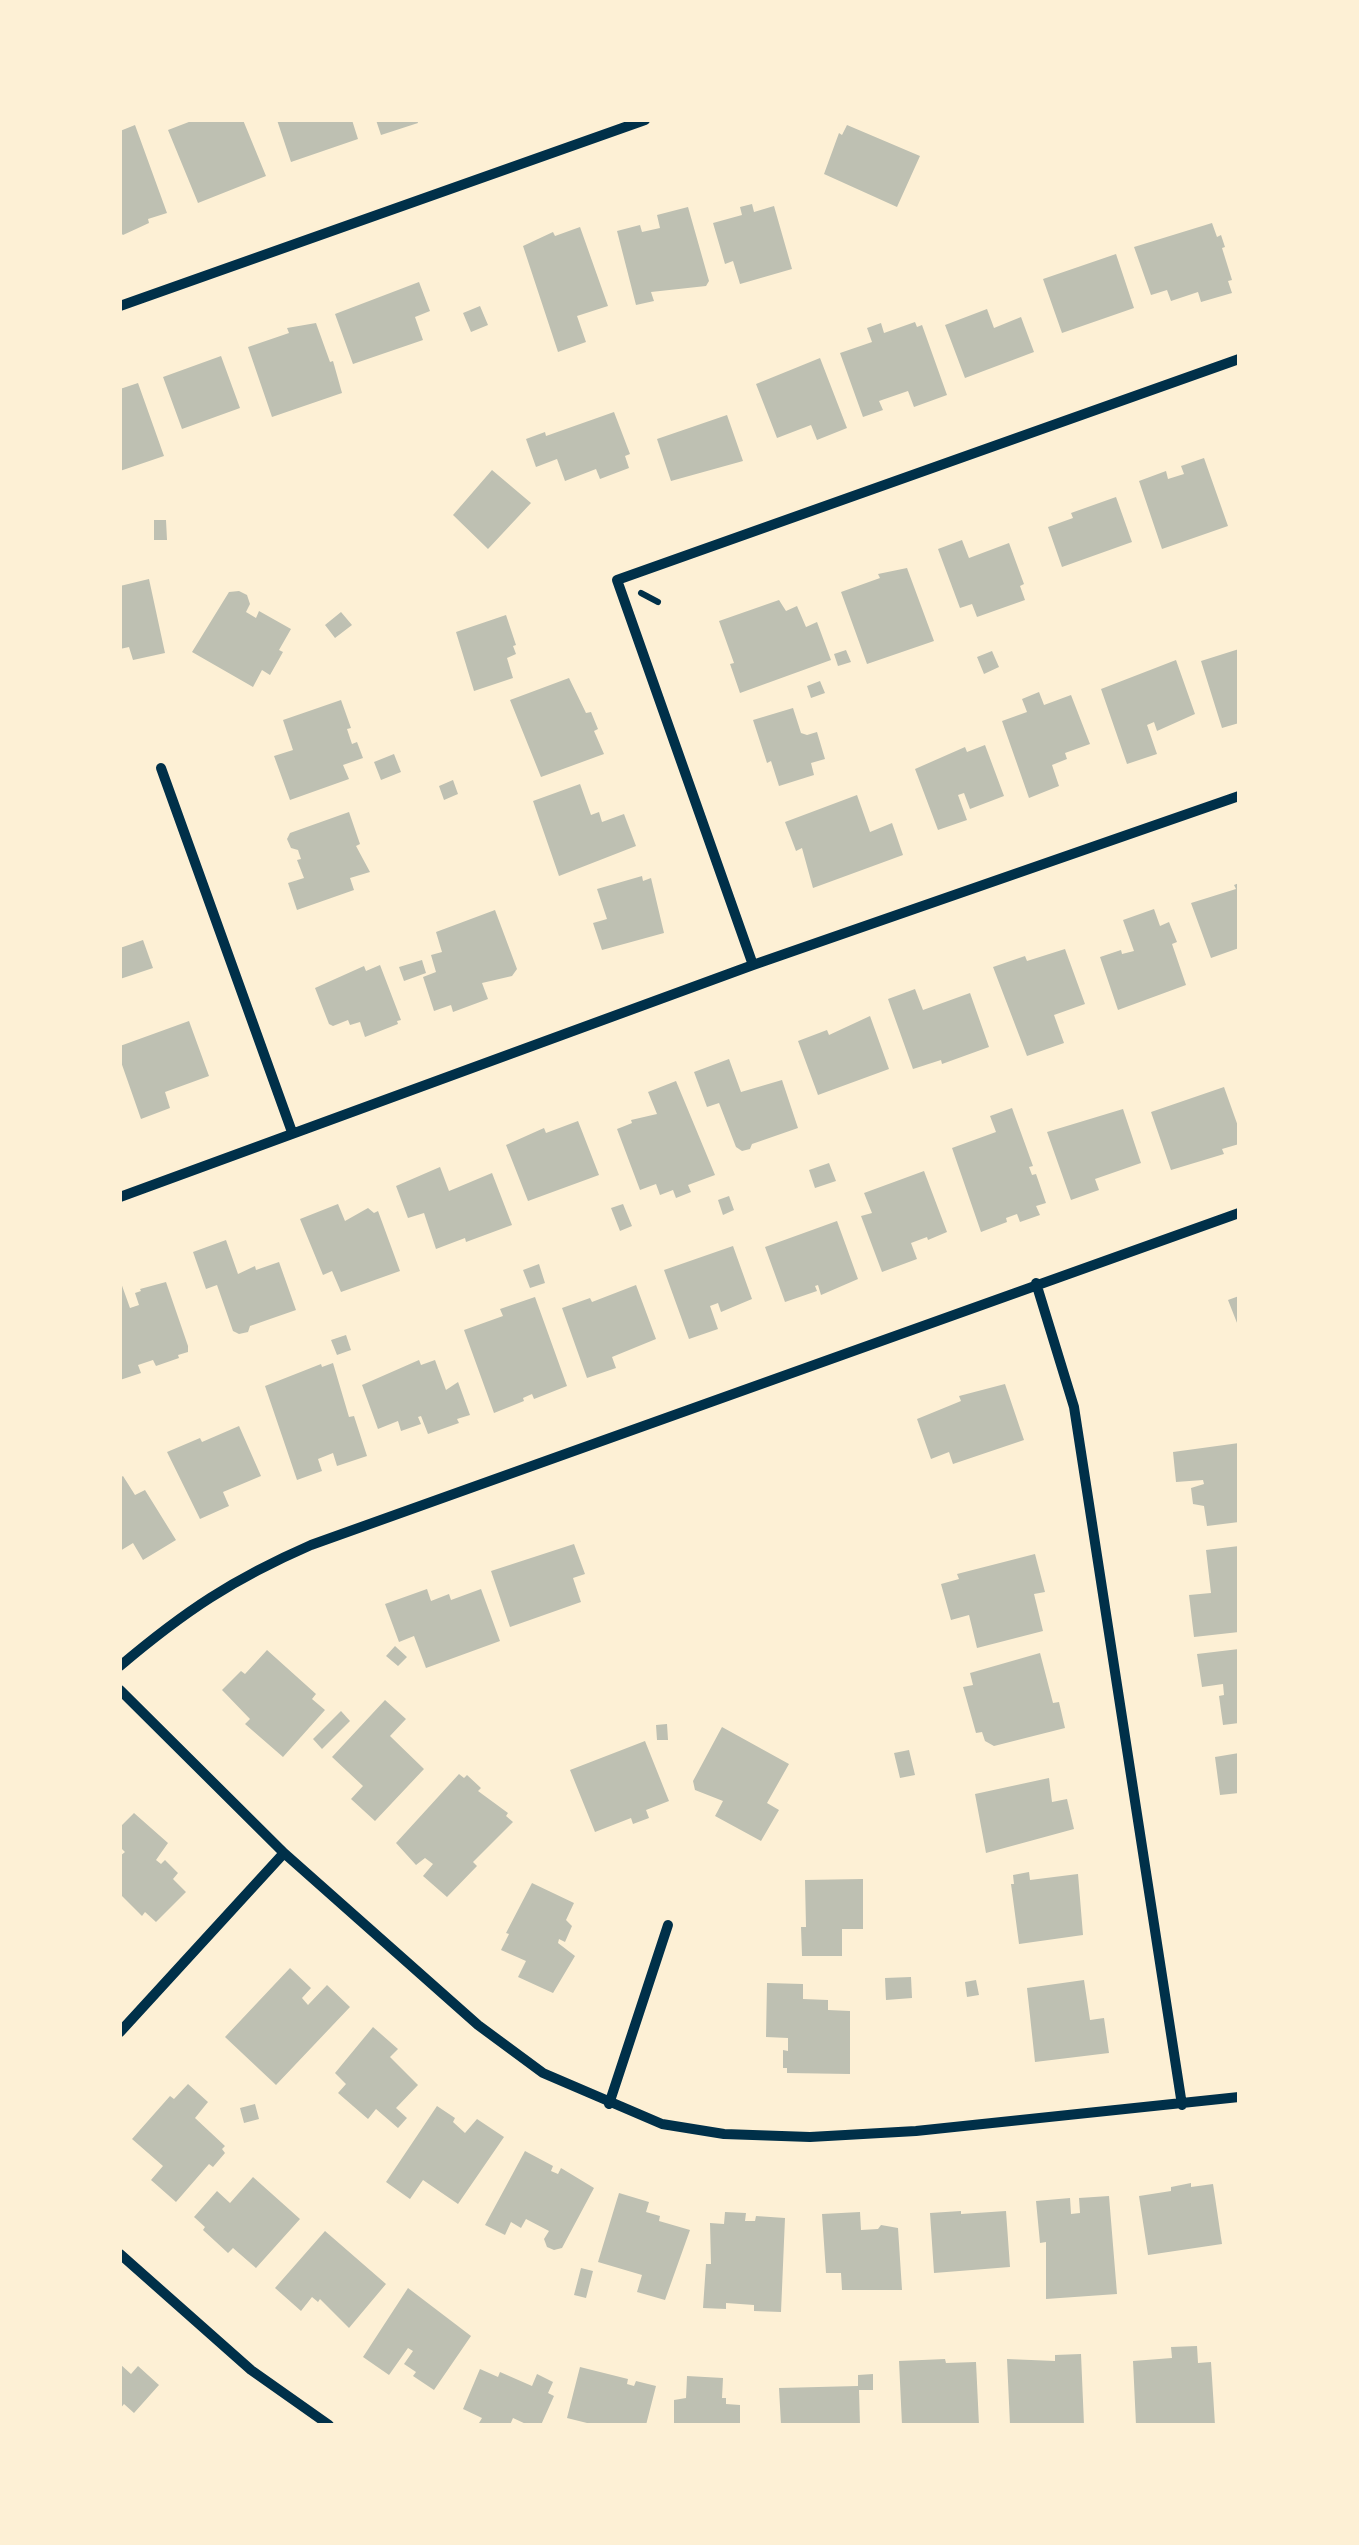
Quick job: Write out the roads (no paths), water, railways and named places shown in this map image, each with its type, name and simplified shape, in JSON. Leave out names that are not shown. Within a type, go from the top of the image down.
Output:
[{"type":"street","points":[[120,306],[645,120]]},
{"type":"street","points":[[753,965],[617,580],[1239,359]]},
{"type":"street","points":[[161,768],[292,1132]]},
{"type":"street","points":[[120,1197],[753,965],[1239,796]]},
{"type":"street","points":[[120,1666],[198,1603],[252,1571],[296,1552],[1239,1213]]},
{"type":"street","points":[[1036,1283],[1074,1407],[1182,2105]]},
{"type":"street","points":[[120,1690],[284,1853],[478,2025],[543,2074],[662,2124],[724,2134],[810,2137],[916,2131],[1239,2097]]},
{"type":"street","points":[[120,2032],[284,1853]]},
{"type":"street","points":[[609,2104],[668,1924]]},
{"type":"street","points":[[120,2254],[251,2370],[328,2425]]}]
